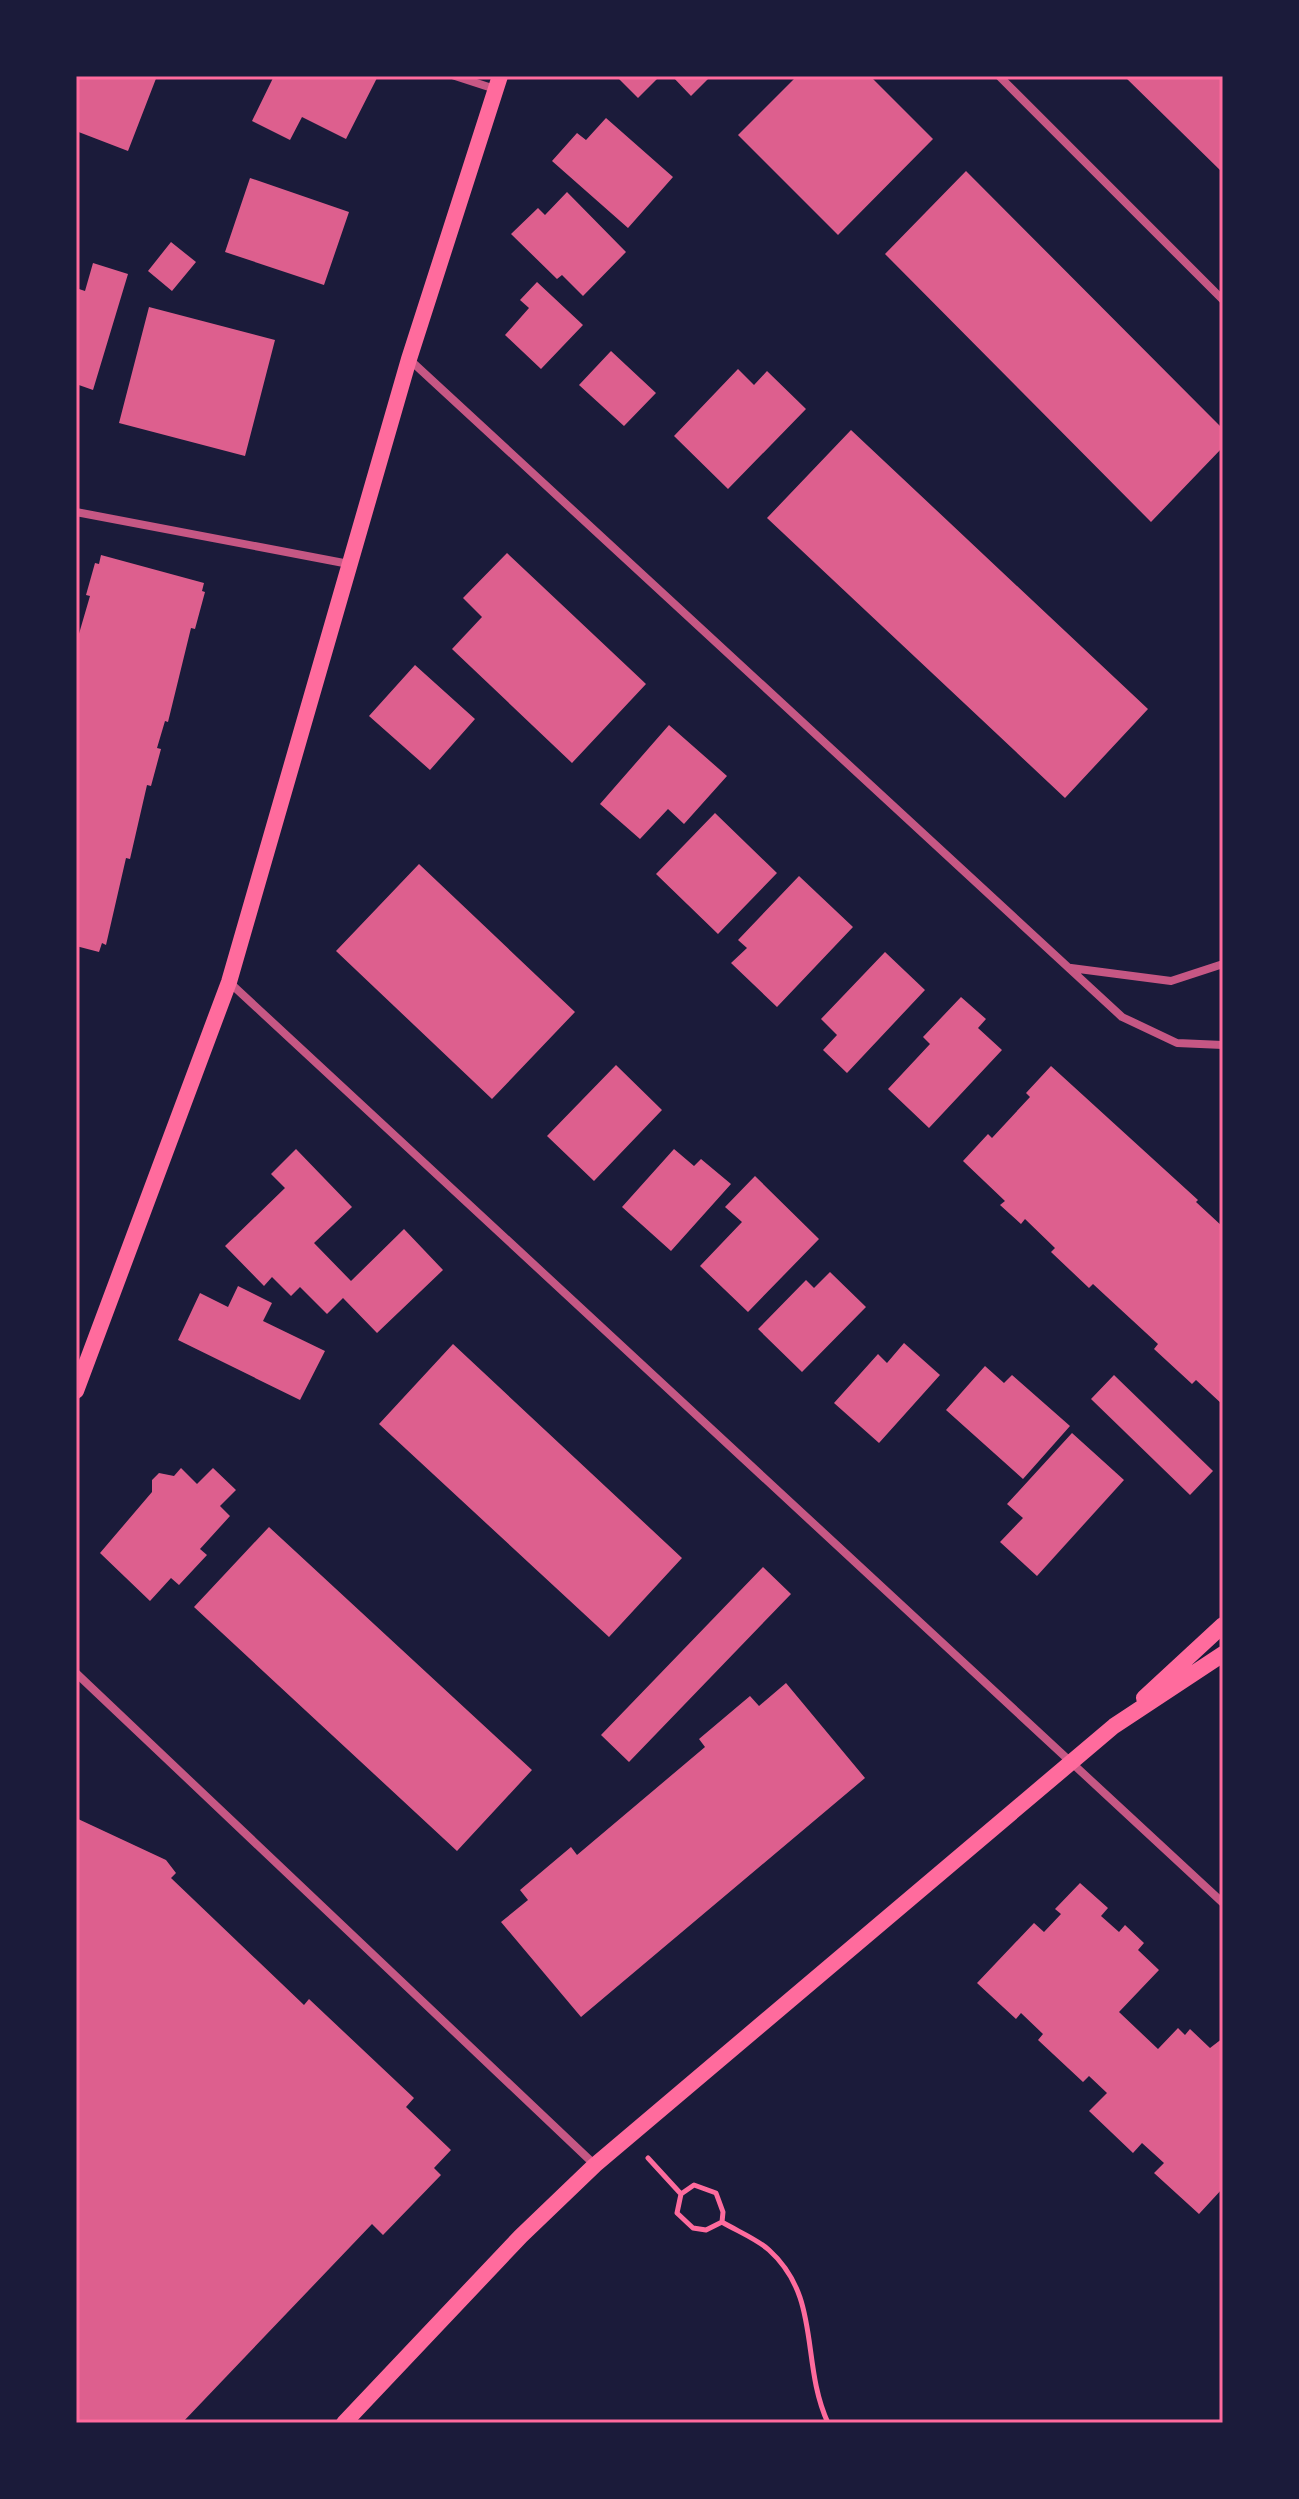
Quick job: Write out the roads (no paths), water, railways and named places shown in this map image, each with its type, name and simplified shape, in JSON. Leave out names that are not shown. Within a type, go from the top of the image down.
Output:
[{"type":"main road","points":[[76,1391],[229,982],[409,359],[497,83]]},
{"type":"main road","points":[[344,2423],[521,2236],[595,2165],[1114,1726],[1223,1625]]},
{"type":"main road","points":[[1114,1726],[1223,1654]]},
{"type":"street","points":[[455,76],[497,83]]},
{"type":"street","points":[[999,76],[1223,300]]},
{"type":"street","points":[[409,359],[1122,1017],[1177,1043],[1223,1045]]},
{"type":"street","points":[[76,512],[349,564]]},
{"type":"street","points":[[1070,968],[1171,981],[1223,964]]},
{"type":"street","points":[[229,982],[1223,1903]]},
{"type":"street","points":[[76,1673],[595,2165]]}]
